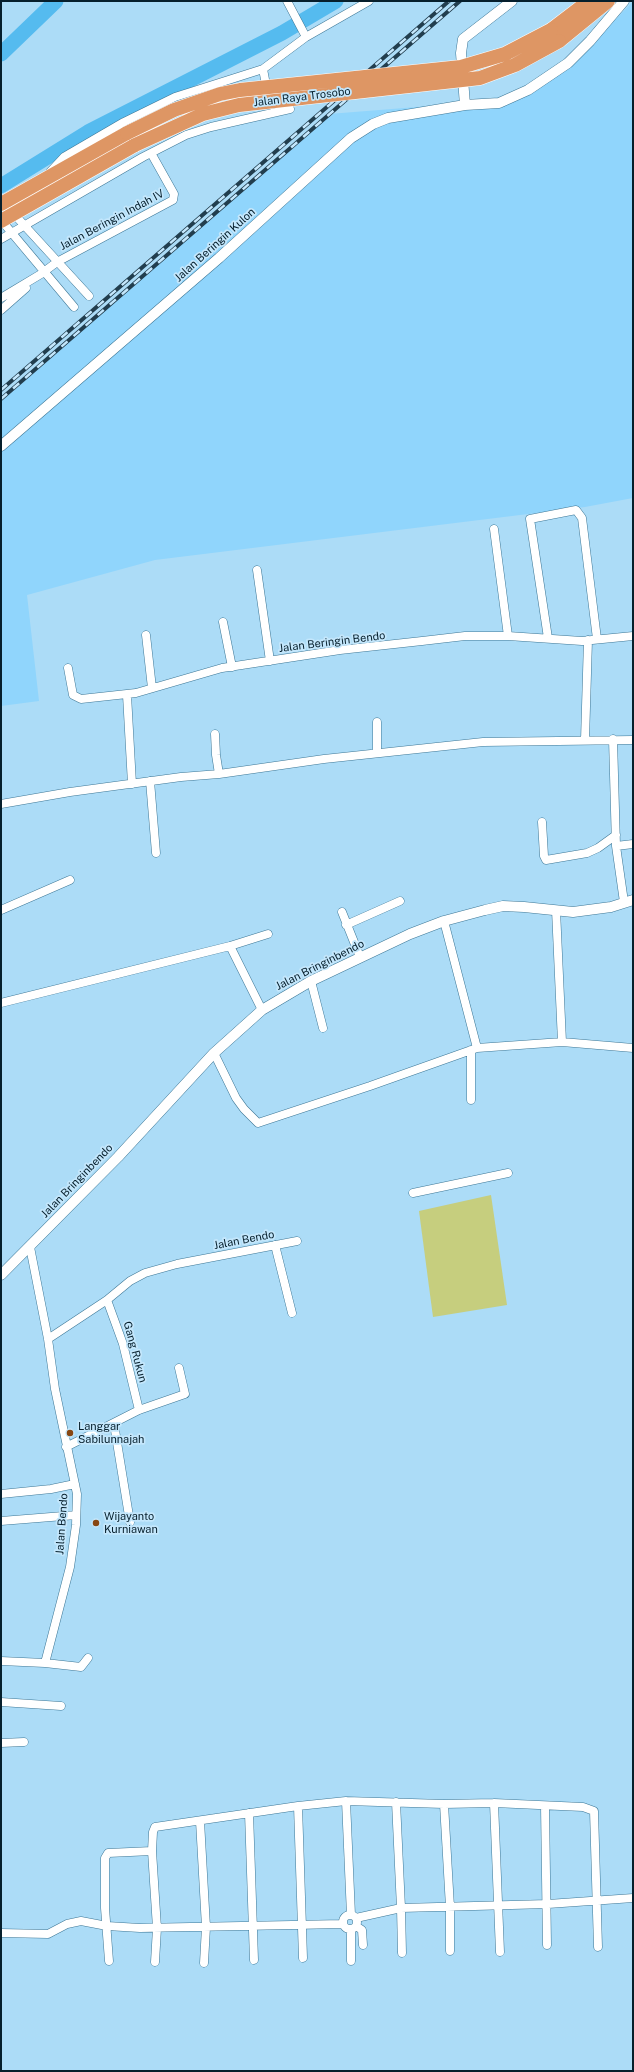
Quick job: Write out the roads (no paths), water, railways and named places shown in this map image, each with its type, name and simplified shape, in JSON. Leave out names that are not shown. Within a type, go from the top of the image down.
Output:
[{"type":"highway","name":"Jalan Raya Trosobo","points":[[555,36],[589,1]]},
{"type":"highway","name":"Jalan Raya Trosobo","points":[[5,218],[131,139],[174,110],[220,94],[240,90],[461,67],[505,54],[555,36],[608,1]]},
{"type":"highway","name":"Jalan Raya Trosobo","points":[[1,204],[43,180],[131,139]]},
{"type":"street","points":[[287,1],[306,37]]},
{"type":"street","points":[[43,180],[64,157],[124,122],[175,98],[263,69],[306,37],[369,1]]},
{"type":"street","points":[[465,105],[461,53],[463,39],[512,1]]},
{"type":"street","name":"Jalan Beringin Kulon","points":[[1,446],[219,258],[351,138],[373,124],[388,118],[465,105],[499,103],[528,90],[568,63],[590,41],[624,1]]},
{"type":"street","points":[[263,69],[271,114]]},
{"type":"street","points":[[1,239],[24,224],[186,135],[211,127],[290,109]]},
{"type":"street","name":"Jalan Beringin Indah IV","points":[[57,262],[173,200],[174,194],[151,153]]},
{"type":"street","points":[[5,218],[24,224],[89,296]]},
{"type":"street","points":[[5,218],[12,233],[42,273],[74,307]]},
{"type":"street","points":[[1,298],[57,262]]},
{"type":"street","points":[[1,310],[42,273]]},
{"type":"street","points":[[548,638],[530,519],[576,510],[582,518],[597,639]]},
{"type":"street","points":[[494,529],[508,636]]},
{"type":"street","points":[[257,570],[270,661]]},
{"type":"street","points":[[223,622],[232,666]]},
{"type":"street","points":[[146,635],[152,688]]},
{"type":"street","name":"Jalan Beringin Bendo","points":[[68,668],[73,695],[76,698],[81,699],[127,695],[232,666],[340,650],[465,636],[508,636],[588,640],[633,636]]},
{"type":"street","points":[[585,740],[588,640]]},
{"type":"street","points":[[127,695],[132,784]]},
{"type":"street","points":[[377,722],[377,753]]},
{"type":"street","points":[[215,734],[219,774]]},
{"type":"street","points":[[613,740],[616,846],[629,901]]},
{"type":"street","points":[[1,804],[150,781],[219,774],[377,753],[483,742],[633,740]]},
{"type":"street","points":[[150,781],[156,853]]},
{"type":"street","points":[[542,822],[544,856],[546,860],[587,853],[598,848],[616,835]]},
{"type":"street","points":[[616,846],[633,844]]},
{"type":"street","points":[[1,910],[70,880]]},
{"type":"street","points":[[346,924],[400,901]]},
{"type":"street","name":"Jalan Bringinbendo","points":[[1,1275],[30,1247],[214,1053],[262,1010],[311,981],[360,957],[410,934],[444,921],[503,906],[573,912],[593,910],[629,901]]},
{"type":"street","points":[[556,910],[562,1042]]},
{"type":"street","points":[[342,912],[360,957]]},
{"type":"street","points":[[444,921],[474,1049],[471,1100]]},
{"type":"street","points":[[1,1003],[230,946],[268,934]]},
{"type":"street","points":[[230,946],[262,1010]]},
{"type":"street","points":[[311,981],[323,1028]]},
{"type":"street","points":[[214,1053],[236,1098],[244,1109],[258,1123],[370,1086],[474,1049],[562,1042],[633,1048]]},
{"type":"street","points":[[413,1193],[508,1172]]},
{"type":"street","name":"Jalan Bendo","points":[[48,1338],[107,1300],[130,1281],[145,1273],[177,1264],[298,1241]]},
{"type":"street","points":[[275,1245],[292,1313]]},
{"type":"street","name":"Jalan Bendo","points":[[30,1247],[48,1338],[54,1389],[75,1484],[76,1515],[70,1568],[45,1663]]},
{"type":"street","name":"Gang Rukun","points":[[107,1300],[124,1344],[139,1410]]},
{"type":"street","points":[[66,1448],[139,1410],[185,1394],[179,1368]]},
{"type":"street","points":[[114,1424],[130,1522]]},
{"type":"street","points":[[1,1494],[51,1489],[75,1484]]},
{"type":"street","points":[[1,1521],[76,1515]]},
{"type":"street","points":[[1,1661],[45,1663],[81,1667],[88,1658]]},
{"type":"street","points":[[1,1702],[61,1706]]},
{"type":"street","points":[[1,1743],[24,1742]]},
{"type":"street","points":[[346,1801],[354,1922],[351,1961]]},
{"type":"street","points":[[156,1962],[157,1928],[152,1851],[153,1832],[155,1827],[298,1806],[346,1801],[444,1804],[494,1803],[583,1807],[594,1811],[598,1947]]},
{"type":"street","points":[[396,1802],[402,1908],[402,1953]]},
{"type":"street","points":[[494,1803],[500,1906],[500,1952]]},
{"type":"street","points":[[444,1804],[450,1907],[450,1951]]},
{"type":"street","points":[[298,1806],[303,1958]]},
{"type":"street","points":[[545,1806],[548,1945]]},
{"type":"street","points":[[249,1813],[254,1960]]},
{"type":"street","points":[[200,1821],[206,1927],[204,1963]]},
{"type":"street","points":[[109,1961],[105,1862],[107,1854],[152,1851]]},
{"type":"street","points":[[1,1933],[48,1934],[67,1924],[82,1921],[107,1926],[157,1928],[343,1924],[346,1928],[354,1922],[402,1908],[597,1902],[633,1898]]},
{"type":"street","points":[[343,1924],[345,1917],[354,1922],[362,1930],[364,1945]]},
{"type":"waterway","points":[[1,54],[56,1]]},
{"type":"waterway","points":[[1,186],[88,132],[282,33],[336,1]]},
{"type":"railway","points":[[1,390],[449,1]]},
{"type":"railway","points":[[1,399],[460,1]]},
{"type":"place","name":"Langgar Sabilunnajah","points":[[70,1433]]},
{"type":"place","name":"Wijayanto Kurniawan","points":[[96,1523]]}]
